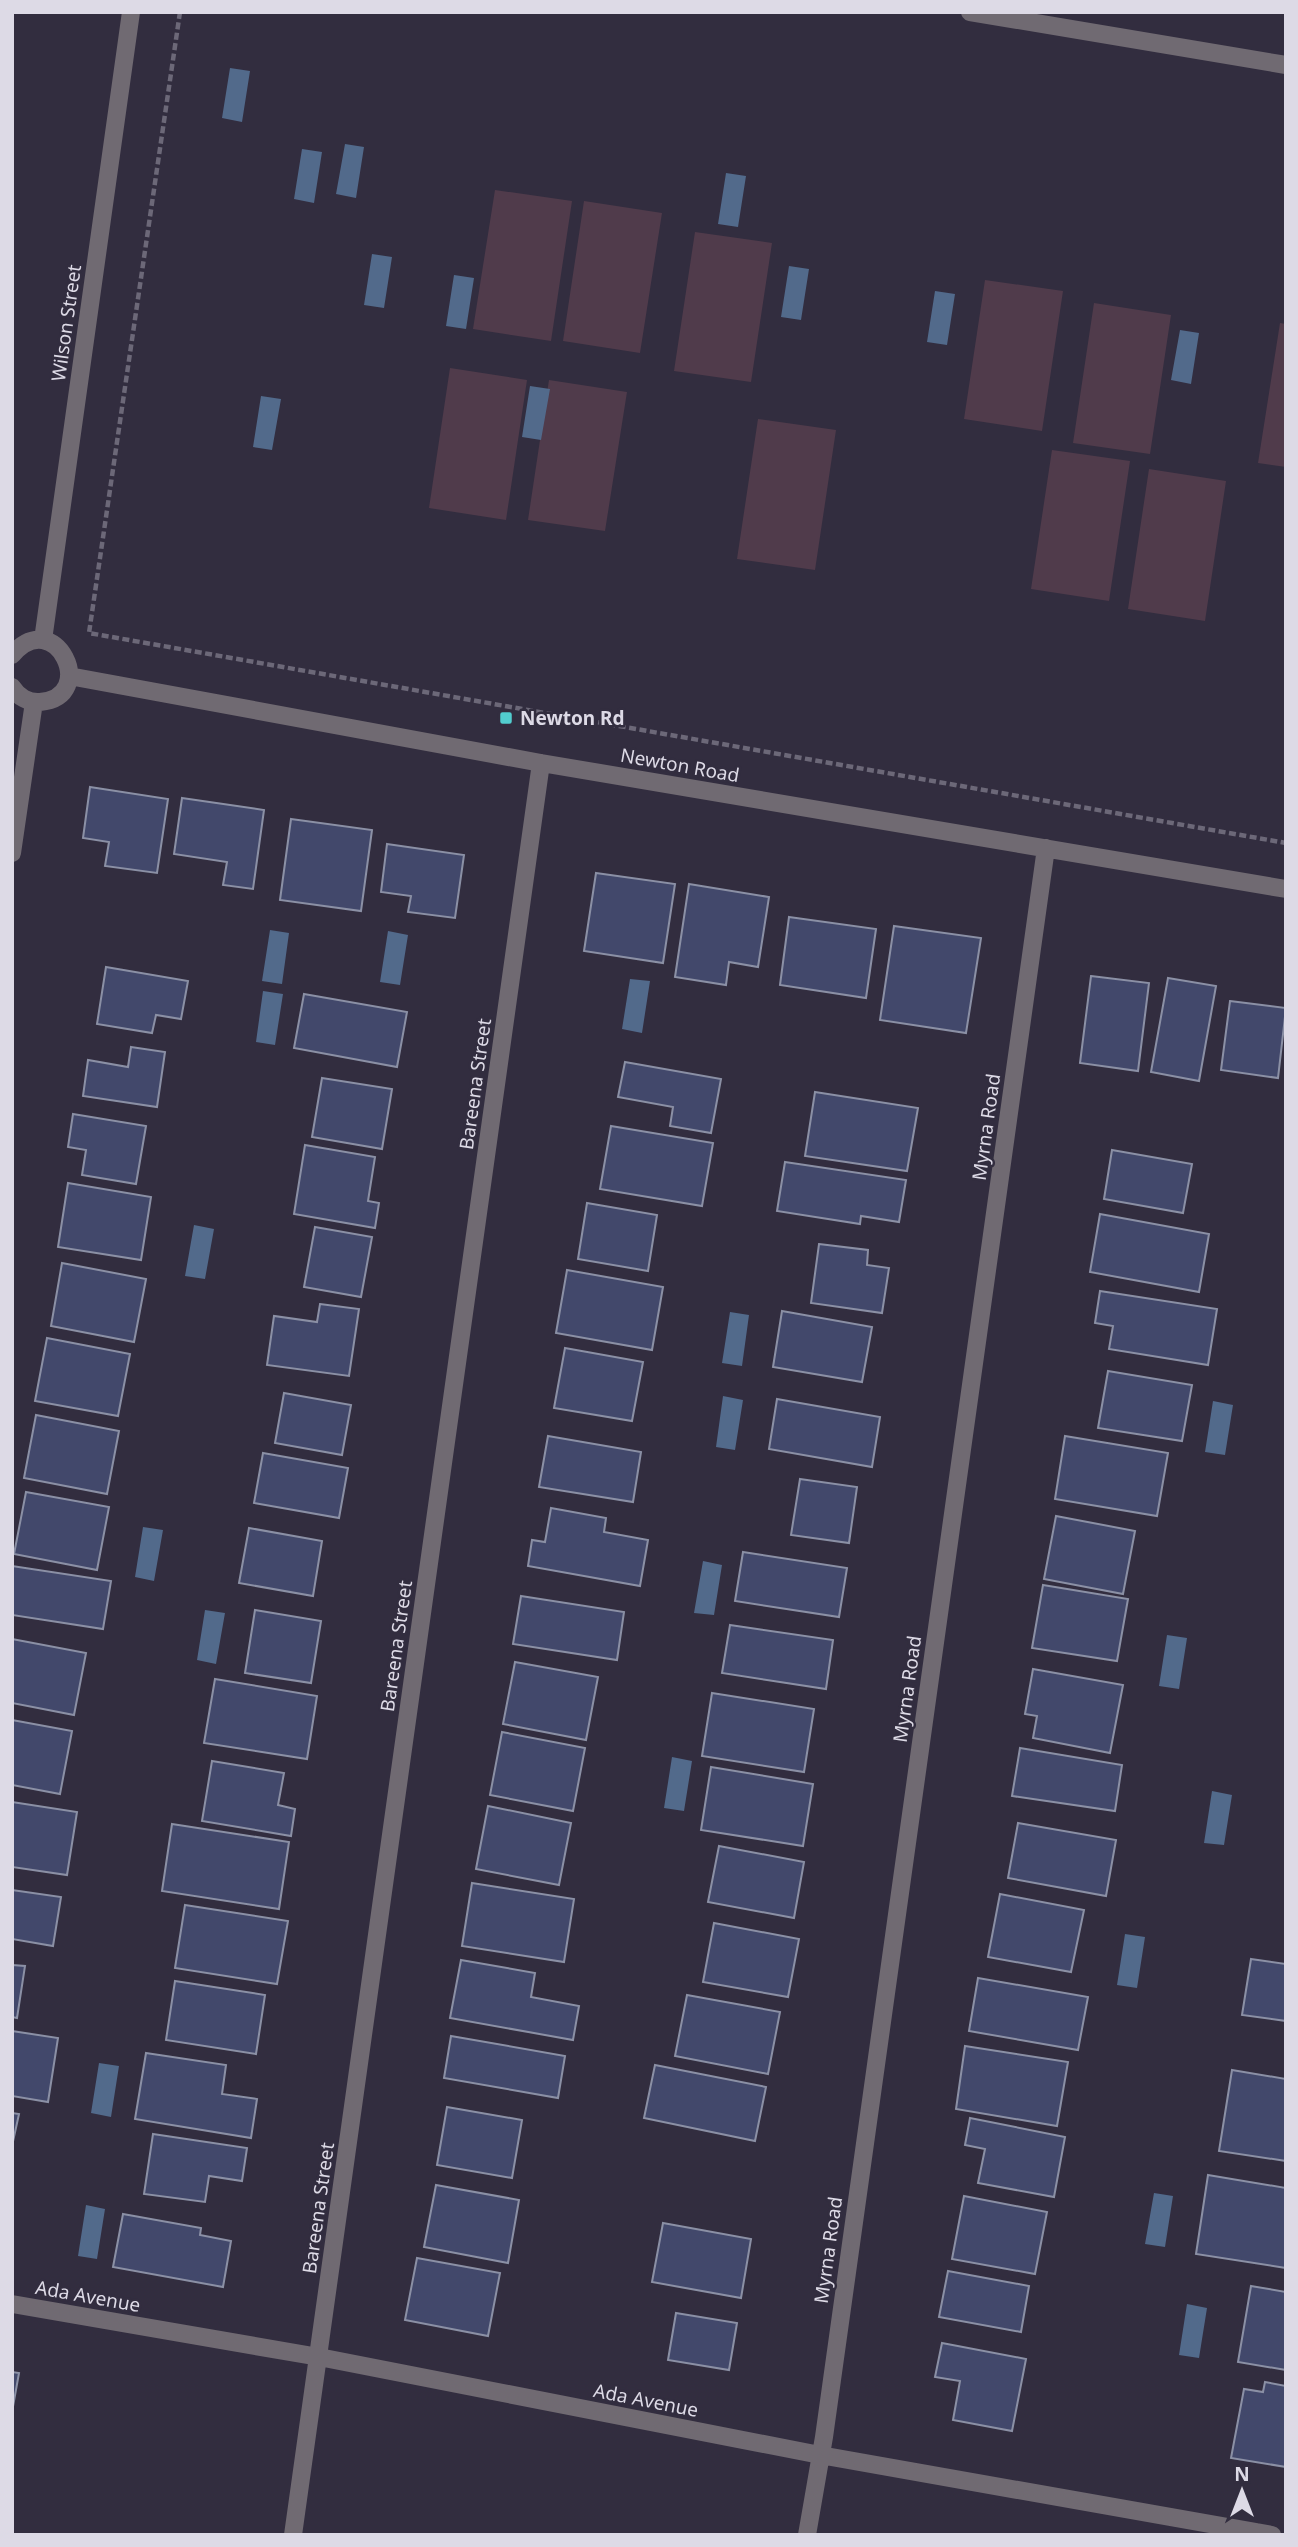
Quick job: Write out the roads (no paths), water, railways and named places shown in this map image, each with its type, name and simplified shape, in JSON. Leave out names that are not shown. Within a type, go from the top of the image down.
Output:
[{"type":"street","name":"Wilson Street","points":[[43,640],[131,12]]},
{"type":"street","points":[[970,12],[1286,65]]},
{"type":"street","points":[[12,655],[25,643],[43,640],[52,643],[66,657],[69,676],[66,685],[53,699],[34,702],[16,693],[12,687]]},
{"type":"street","name":"Newton Road","points":[[69,676],[541,763],[1286,890]]},
{"type":"street","points":[[12,853],[34,702]]},
{"type":"street","name":"Bareena Street","points":[[293,2535],[541,763]]},
{"type":"street","name":"Myrna Road","points":[[807,2535],[1046,848]]},
{"type":"street","name":"Ada Avenue","points":[[12,2304],[319,2357],[820,2455],[1272,2535]]},
{"type":"water","points":[[230,68],[250,71],[242,122],[222,118]]},
{"type":"water","points":[[345,144],[364,147],[356,198],[336,194]]},
{"type":"water","points":[[302,149],[322,152],[314,203],[294,199]]},
{"type":"water","points":[[726,173],[746,176],[738,227],[718,224]]},
{"type":"water","points":[[372,254],[392,257],[384,308],[364,305]]},
{"type":"water","points":[[789,266],[809,269],[801,320],[781,317]]},
{"type":"water","points":[[454,275],[474,278],[466,329],[446,326]]},
{"type":"water","points":[[935,291],[955,294],[947,345],[927,342]]},
{"type":"water","points":[[1180,330],[1199,333],[1191,384],[1171,380]]},
{"type":"water","points":[[530,386],[550,389],[541,440],[522,437]]},
{"type":"water","points":[[261,396],[281,399],[272,450],[253,447]]},
{"type":"water","points":[[270,930],[289,933],[282,984],[262,981]]},
{"type":"water","points":[[388,931],[408,935],[400,985],[380,982]]},
{"type":"water","points":[[630,979],[650,981],[642,1033],[622,1029]]},
{"type":"water","points":[[263,991],[283,994],[275,1045],[256,1042]]},
{"type":"water","points":[[194,1225],[214,1229],[205,1279],[185,1276]]},
{"type":"water","points":[[730,1312],[749,1315],[742,1366],[722,1363]]},
{"type":"water","points":[[723,1396],[743,1400],[735,1450],[716,1447]]},
{"type":"water","points":[[1213,1401],[1233,1405],[1225,1455],[1205,1452]]},
{"type":"water","points":[[143,1527],[163,1530],[154,1581],[135,1577]]},
{"type":"water","points":[[703,1561],[722,1565],[714,1615],[694,1613]]},
{"type":"water","points":[[205,1610],[225,1613],[216,1664],[197,1660]]},
{"type":"water","points":[[1167,1635],[1187,1638],[1179,1689],[1159,1686]]},
{"type":"water","points":[[672,1757],[692,1761],[684,1811],[664,1808]]},
{"type":"water","points":[[1212,1791],[1232,1795],[1224,1845],[1204,1843]]},
{"type":"water","points":[[1125,1934],[1145,1937],[1137,1988],[1117,1985]]},
{"type":"water","points":[[99,2063],[119,2066],[111,2117],[91,2113]]},
{"type":"water","points":[[1154,2193],[1173,2196],[1165,2247],[1145,2244]]},
{"type":"water","points":[[86,2205],[105,2209],[97,2259],[78,2256]]},
{"type":"water","points":[[1187,2304],[1207,2308],[1199,2358],[1179,2355]]},
{"type":"place","name":"Newton Rd","points":[[506,718]]}]
